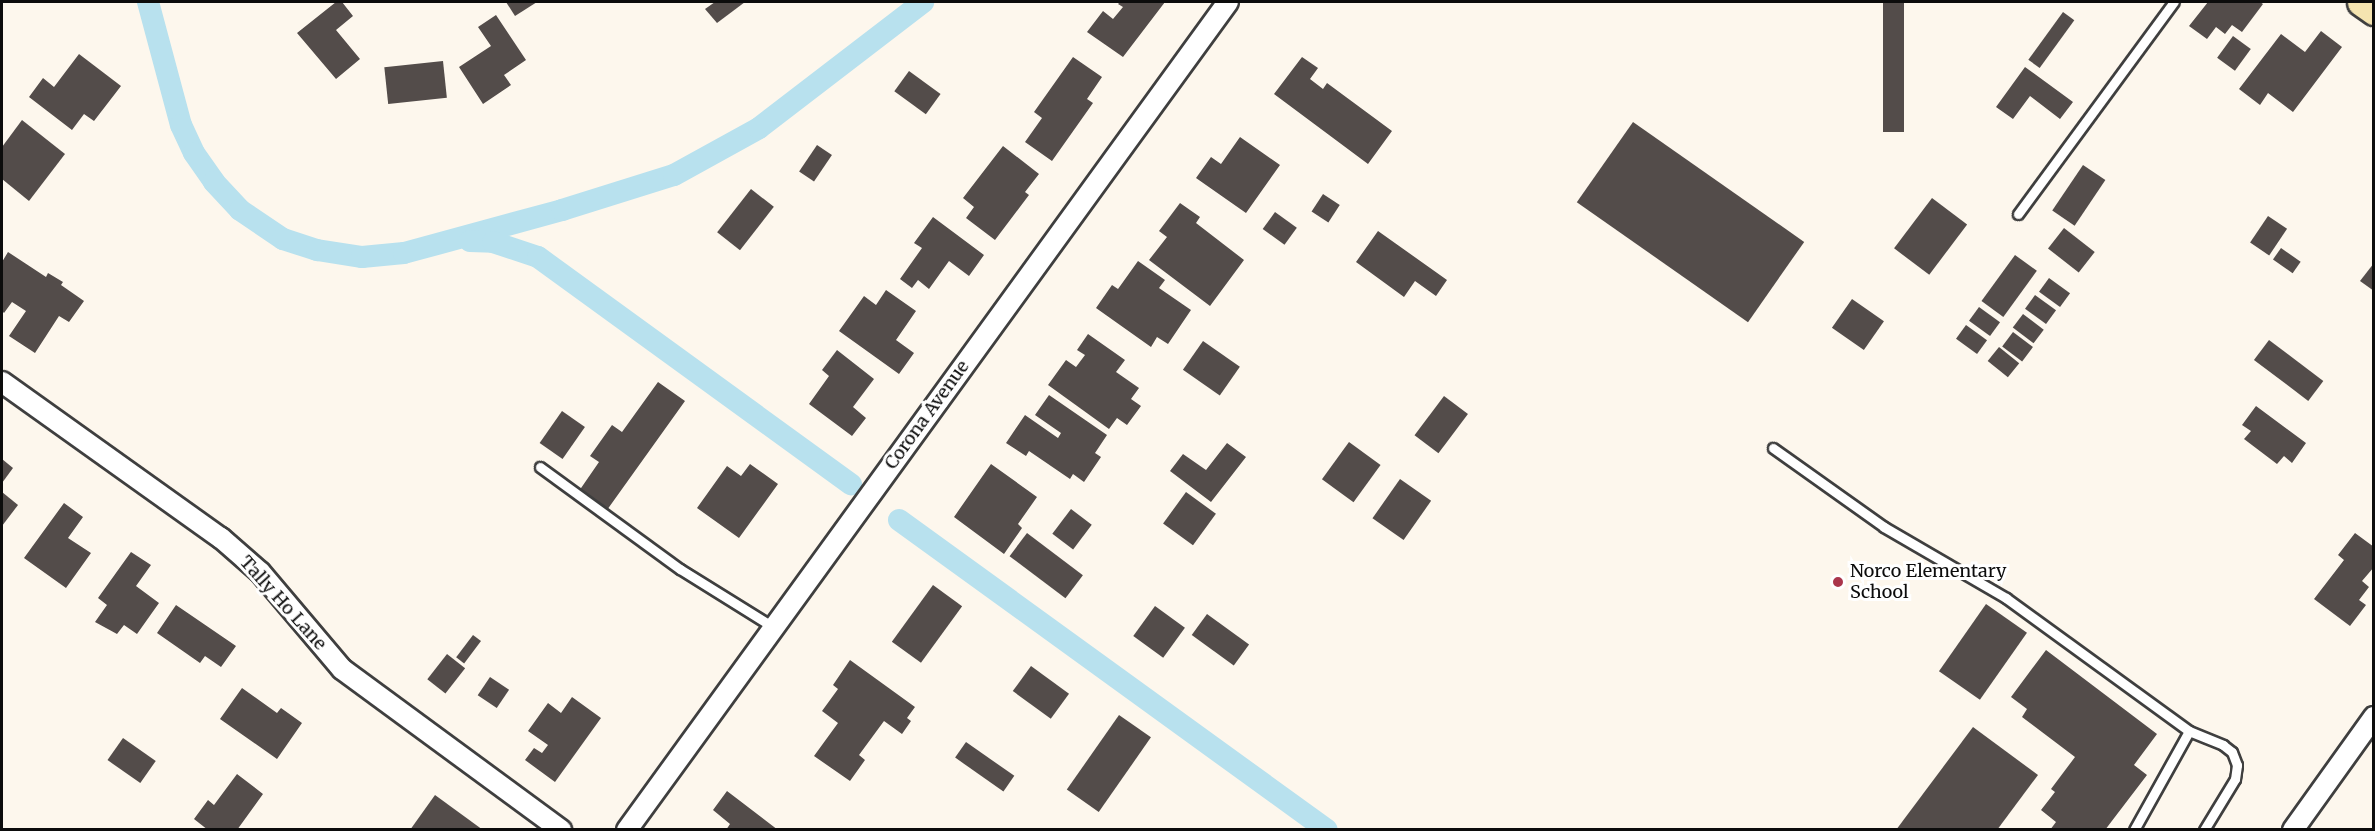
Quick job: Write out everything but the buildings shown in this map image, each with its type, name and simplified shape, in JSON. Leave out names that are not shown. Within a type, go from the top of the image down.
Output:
[{"type":"street","name":"Corona Avenue","points":[[627,830],[1228,2]]},
{"type":"street","points":[[2361,2],[2373,11]]},
{"type":"street","name":"Tally Ho Lane","points":[[2,382],[221,538],[260,572],[342,669],[561,830]]},
{"type":"street","points":[[2293,830],[2373,717]]},
{"type":"lane","points":[[2018,214],[2174,2]]},
{"type":"lane","points":[[1773,448],[1884,527],[2006,598],[2189,731],[2223,745],[2232,752],[2237,765],[2235,779],[2204,830]]},
{"type":"lane","points":[[540,467],[680,569],[774,627]]},
{"type":"lane","points":[[2134,830],[2189,731]]},
{"type":"waterway","points":[[148,2],[181,125],[194,153],[214,182],[240,210],[283,239],[317,250],[362,257],[404,253],[562,210],[674,175],[759,128],[923,2]]},
{"type":"waterway","points":[[470,241],[493,242],[538,257],[851,484]]},
{"type":"waterway","points":[[899,520],[1327,830]]},
{"type":"place","name":"Norco Elementary School","points":[[1838,582]]}]
